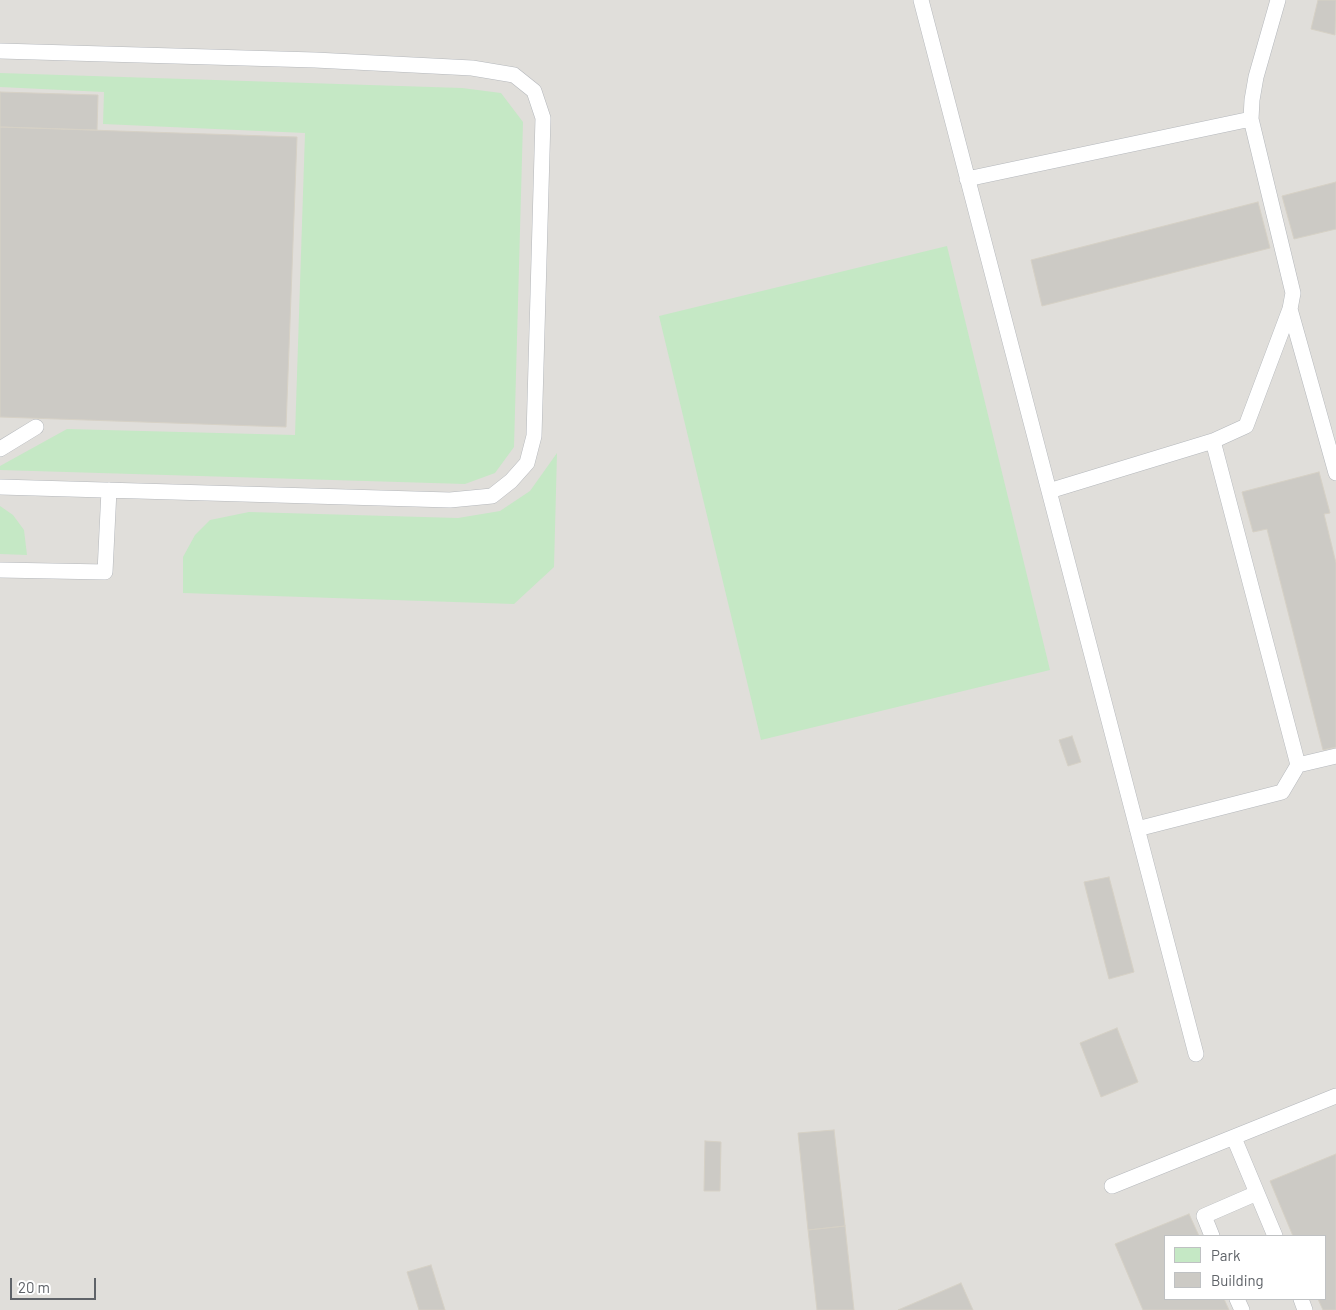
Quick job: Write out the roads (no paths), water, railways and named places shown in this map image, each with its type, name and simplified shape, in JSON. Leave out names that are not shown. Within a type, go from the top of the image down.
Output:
[{"type":"lane","points":[[920,0],[1196,1054]]},
{"type":"lane","points":[[1049,491],[1213,441],[1246,426],[1290,309],[1293,292],[1251,119],[1256,77],[1278,0]]},
{"type":"lane","points":[[0,51],[314,60],[472,68],[514,75],[534,91],[543,118],[534,436],[527,463],[511,481],[492,496],[450,500],[0,488]]},
{"type":"lane","points":[[967,180],[1251,119]]},
{"type":"lane","points":[[1290,309],[1336,473]]},
{"type":"lane","points":[[0,449],[36,427]]},
{"type":"lane","points":[[1137,829],[1282,792],[1298,765],[1213,441]]},
{"type":"lane","points":[[0,570],[105,572],[109,490]]},
{"type":"lane","points":[[1298,765],[1336,756]]},
{"type":"lane","points":[[1112,1186],[1336,1096]]},
{"type":"lane","points":[[1234,1138],[1275,1235]]},
{"type":"lane","points":[[1212,1235],[1204,1216],[1257,1193]]}]
